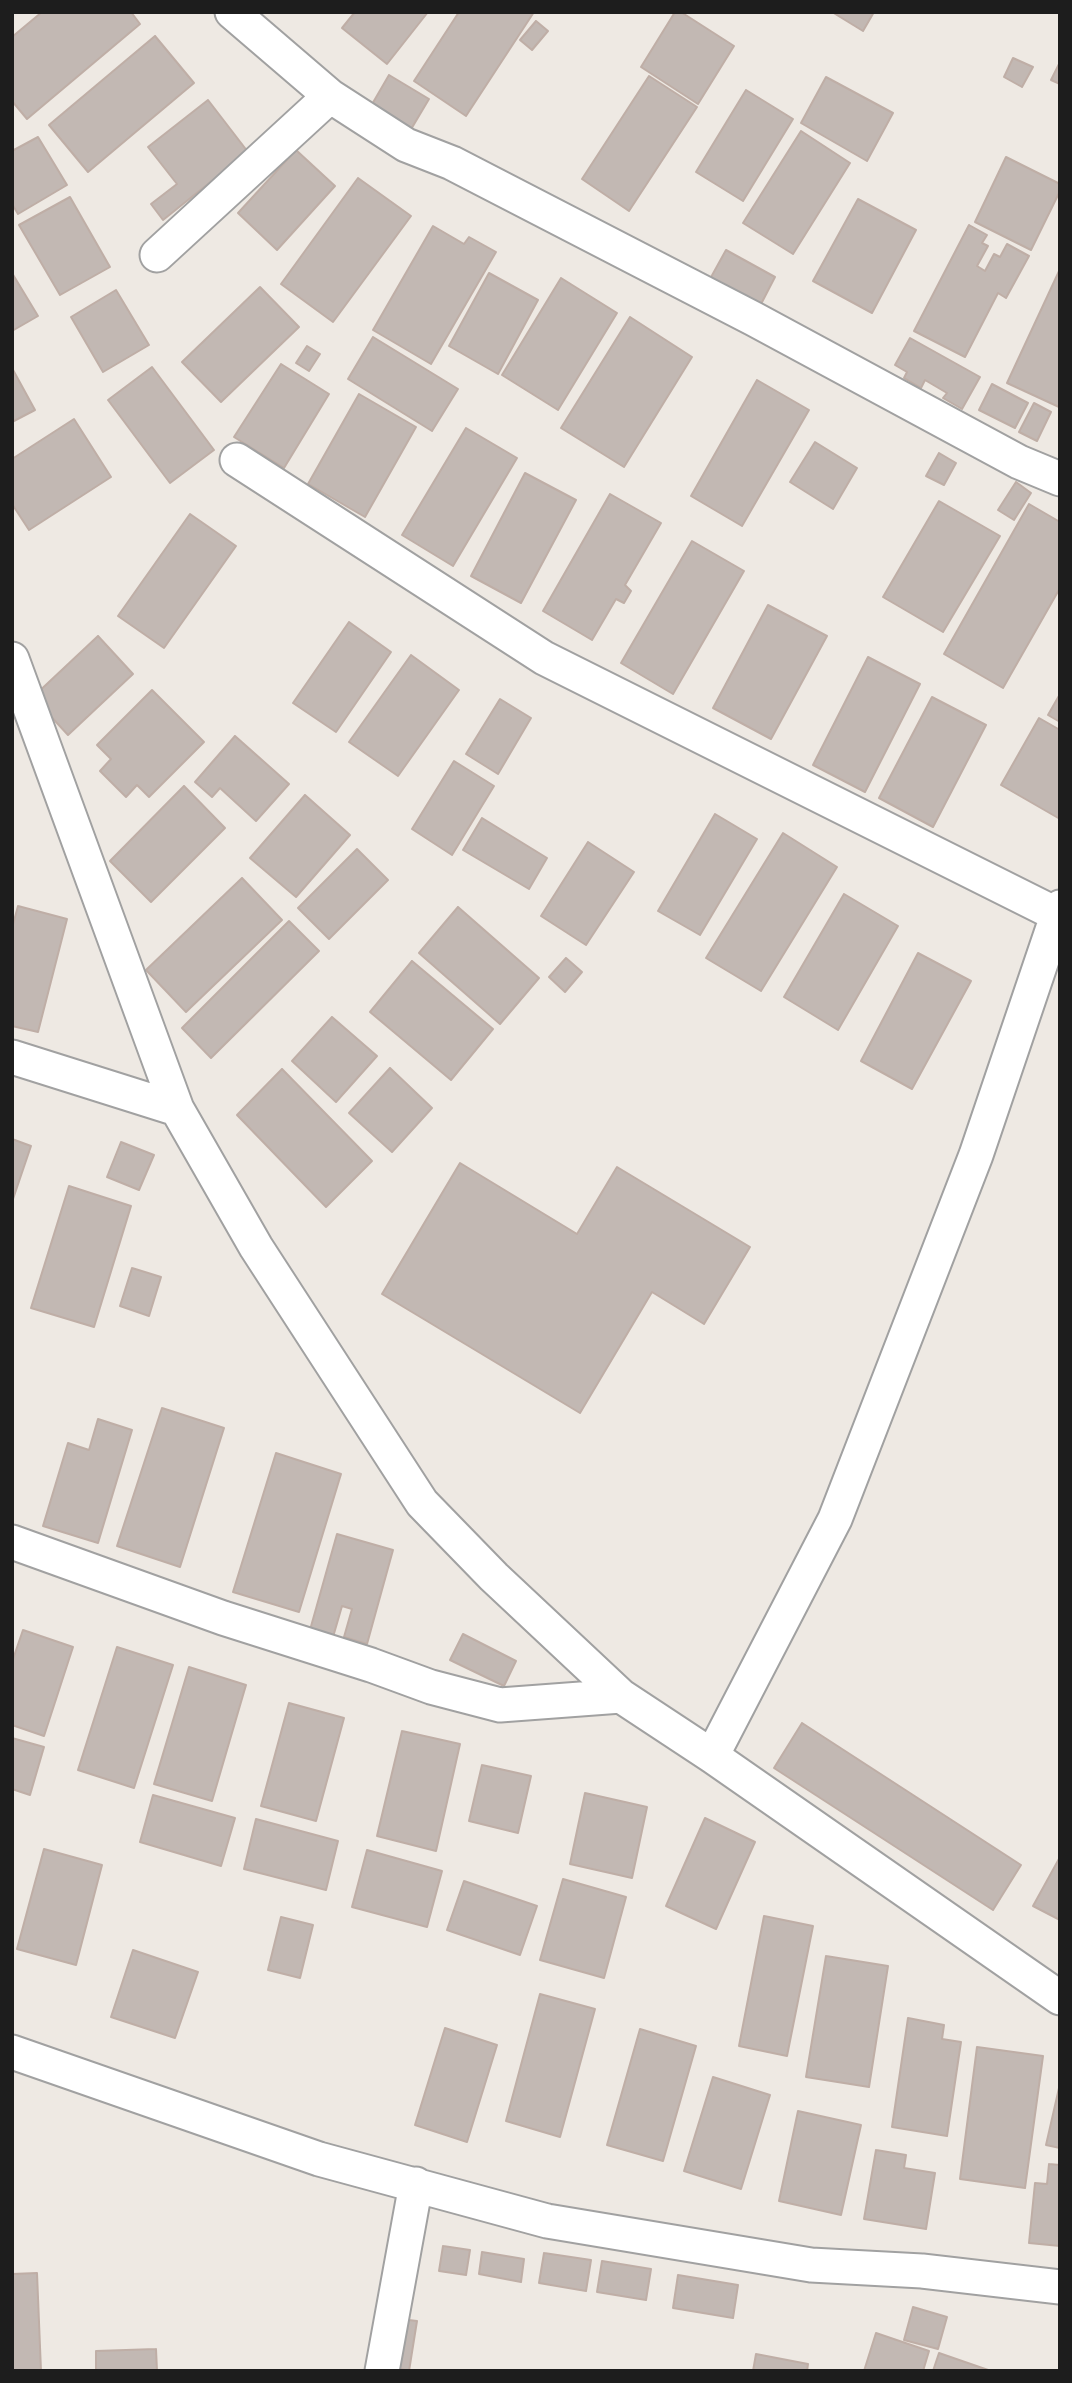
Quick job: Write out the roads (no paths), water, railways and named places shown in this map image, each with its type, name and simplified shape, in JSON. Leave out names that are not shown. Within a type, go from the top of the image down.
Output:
[{"type":"street","points":[[232,12],[330,96],[406,145],[452,163],[754,319],[1019,462],[1060,479]]},
{"type":"street","points":[[157,255],[330,96]]},
{"type":"street","points":[[237,460],[544,658],[1058,911],[976,1154],[835,1519],[712,1756]]},
{"type":"street","points":[[12,659],[177,1109],[256,1248],[422,1503],[494,1577],[621,1696],[712,1756],[1060,1998]]},
{"type":"street","points":[[12,1058],[177,1109]]},
{"type":"street","points":[[12,1542],[223,1618],[372,1665],[431,1687],[500,1705],[621,1696]]},
{"type":"street","points":[[12,2052],[319,2159],[547,2221],[811,2266],[922,2271],[1060,2287]]},
{"type":"street","points":[[382,2371],[416,2184]]}]
